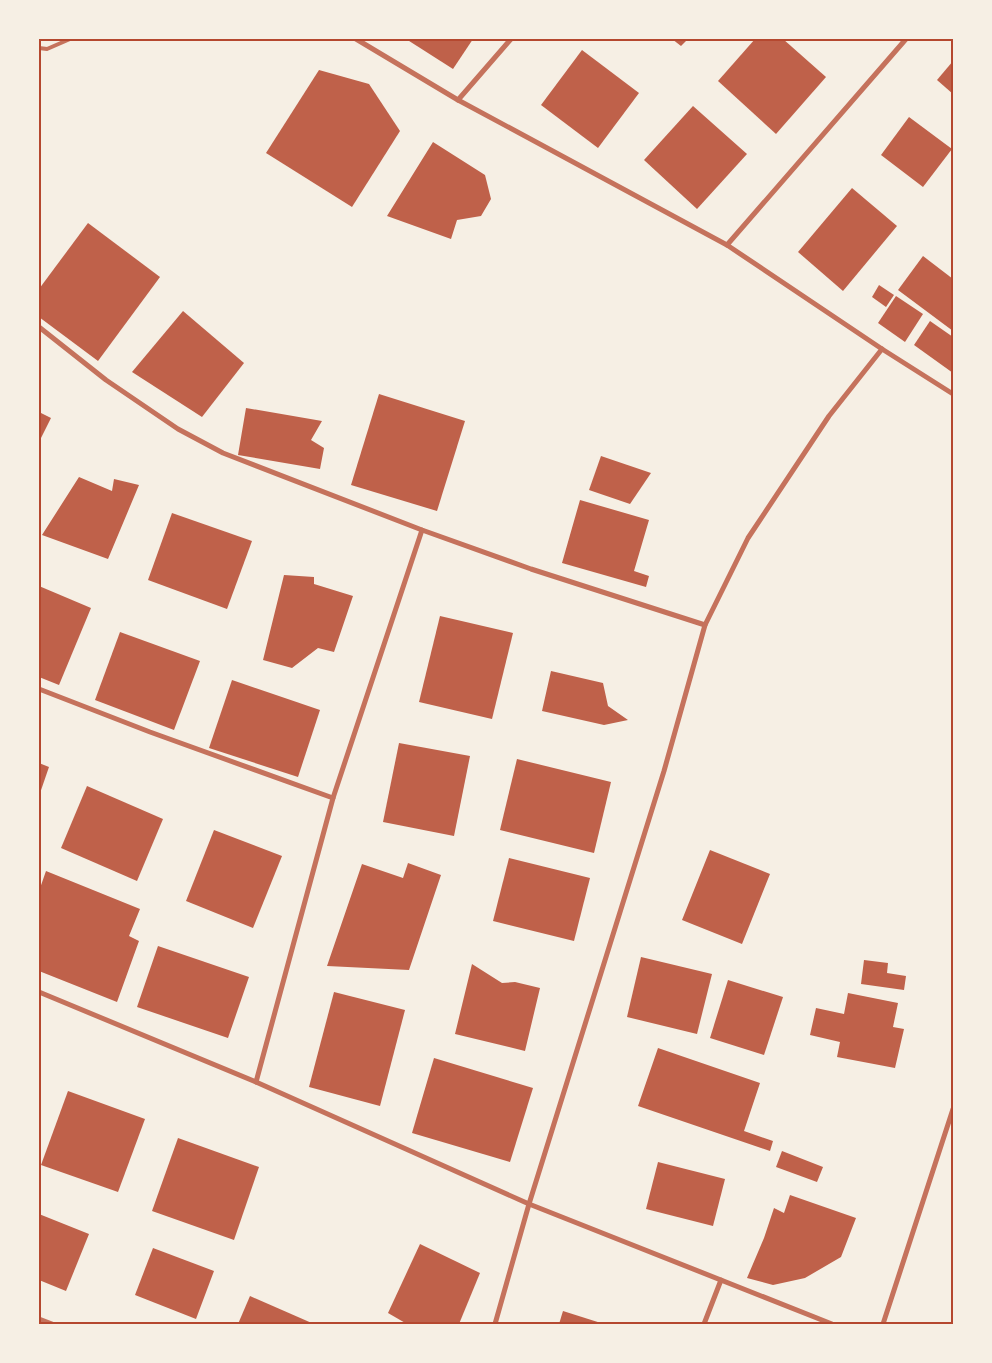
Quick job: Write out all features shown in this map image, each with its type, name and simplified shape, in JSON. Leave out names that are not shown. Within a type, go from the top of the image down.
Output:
[{"type":"street","points":[[356,39],[458,100],[727,245],[882,349],[953,394]]},
{"type":"street","points":[[458,100],[512,39]]},
{"type":"street","points":[[727,245],[906,39]]},
{"type":"street","points":[[39,327],[114,386],[178,429],[223,453],[422,530],[531,569],[705,625]]},
{"type":"street","points":[[495,1324],[529,1204],[664,771],[705,625],[748,538],[830,416],[882,349]]},
{"type":"street","points":[[256,1082],[332,798],[422,530]]},
{"type":"street","points":[[39,689],[150,732],[332,798]]},
{"type":"street","points":[[39,992],[256,1082],[529,1204],[832,1324]]},
{"type":"street","points":[[883,1324],[953,1109]]},
{"type":"street","points":[[704,1324],[720,1280]]},
{"type":"street","points":[[39,1319],[52,1324]]},
{"type":"lane","points":[[39,48],[47,49],[70,39]]},
{"type":"building","points":[[406,39],[473,39],[453,69]]},
{"type":"building","points":[[672,39],[688,39],[681,46]]},
{"type":"building","points":[[755,39],[783,39],[826,77],[776,134],[718,81]]},
{"type":"building","points":[[582,50],[639,93],[598,148],[541,105]]},
{"type":"building","points":[[953,61],[953,94],[937,80]]},
{"type":"building","points":[[319,70],[369,84],[400,131],[352,207],[266,153]]},
{"type":"building","points":[[693,106],[747,154],[697,209],[644,160]]},
{"type":"building","points":[[909,117],[952,149],[923,187],[881,155]]},
{"type":"building","points":[[433,142],[485,175],[491,199],[481,216],[457,220],[451,239],[387,216]]},
{"type":"building","points":[[852,188],[897,226],[843,291],[798,252]]},
{"type":"building","points":[[88,223],[160,277],[98,361],[39,317],[39,289]]},
{"type":"building","points":[[923,256],[953,279],[953,331],[898,290]]},
{"type":"building","points":[[879,285],[894,295],[886,307],[872,297]]},
{"type":"building","points":[[896,296],[923,314],[905,342],[878,323]]},
{"type":"building","points":[[183,311],[244,363],[202,417],[132,372]]},
{"type":"building","points":[[930,321],[953,337],[953,373],[914,345]]},
{"type":"building","points":[[379,394],[465,421],[437,511],[351,485]]},
{"type":"building","points":[[246,408],[322,421],[311,440],[324,448],[320,469],[238,455]]},
{"type":"building","points":[[39,412],[51,418],[39,442]]},
{"type":"building","points":[[601,456],[651,473],[630,504],[589,490]]},
{"type":"building","points":[[79,477],[112,491],[114,479],[139,485],[108,559],[42,535]]},
{"type":"building","points":[[580,500],[649,520],[634,571],[649,576],[646,587],[562,563]]},
{"type":"building","points":[[172,513],[252,541],[227,609],[148,580]]},
{"type":"building","points":[[284,575],[314,577],[314,584],[353,596],[334,652],[318,648],[292,668],[263,660]]},
{"type":"building","points":[[39,586],[91,608],[59,685],[39,677]]},
{"type":"building","points":[[440,616],[513,633],[492,719],[419,702]]},
{"type":"building","points":[[120,632],[200,661],[174,730],[95,700]]},
{"type":"building","points":[[551,671],[603,683],[608,706],[628,720],[604,725],[542,711]]},
{"type":"building","points":[[232,680],[320,710],[298,777],[209,748]]},
{"type":"building","points":[[399,743],[470,756],[454,836],[383,822]]},
{"type":"building","points":[[517,759],[611,782],[594,853],[500,830]]},
{"type":"building","points":[[39,763],[49,767],[39,796]]},
{"type":"building","points":[[87,786],[163,819],[137,881],[61,848]]},
{"type":"building","points":[[214,830],[282,856],[253,928],[186,901]]},
{"type":"building","points":[[710,850],[770,874],[742,944],[682,920]]},
{"type":"building","points":[[509,858],[590,878],[574,941],[493,921]]},
{"type":"building","points":[[408,863],[441,875],[409,970],[327,966],[362,864],[403,878]]},
{"type":"building","points":[[46,871],[140,909],[129,936],[139,941],[117,1002],[39,971],[39,891]]},
{"type":"building","points":[[158,946],[249,977],[228,1038],[137,1007]]},
{"type":"building","points":[[641,957],[712,974],[697,1034],[627,1017]]},
{"type":"building","points":[[864,960],[888,963],[887,973],[906,976],[904,990],[861,984]]},
{"type":"building","points":[[472,964],[502,983],[515,982],[540,988],[525,1051],[455,1034]]},
{"type":"building","points":[[728,980],[783,997],[764,1055],[710,1038]]},
{"type":"building","points":[[334,992],[405,1010],[380,1106],[309,1087]]},
{"type":"building","points":[[848,993],[898,1003],[893,1027],[904,1029],[895,1068],[837,1057],[840,1042],[810,1035],[816,1008],[844,1014]]},
{"type":"building","points":[[658,1048],[760,1083],[744,1131],[773,1141],[770,1151],[638,1106]]},
{"type":"building","points":[[434,1058],[533,1088],[510,1162],[412,1133]]},
{"type":"building","points":[[68,1091],[145,1119],[118,1192],[41,1165]]},
{"type":"building","points":[[178,1138],[259,1167],[234,1240],[152,1211]]},
{"type":"building","points":[[782,1151],[823,1167],[817,1182],[776,1167]]},
{"type":"building","points":[[658,1162],[725,1179],[713,1226],[646,1209]]},
{"type":"building","points":[[790,1195],[856,1218],[841,1257],[805,1278],[773,1285],[747,1278],[774,1208],[784,1213]]},
{"type":"building","points":[[39,1214],[89,1234],[66,1291],[39,1280]]},
{"type":"building","points":[[420,1244],[480,1273],[459,1324],[407,1324],[388,1313]]},
{"type":"building","points":[[153,1248],[214,1271],[196,1319],[135,1295]]},
{"type":"building","points":[[250,1296],[314,1324],[238,1324]]},
{"type":"building","points":[[563,1311],[604,1324],[559,1324]]}]
